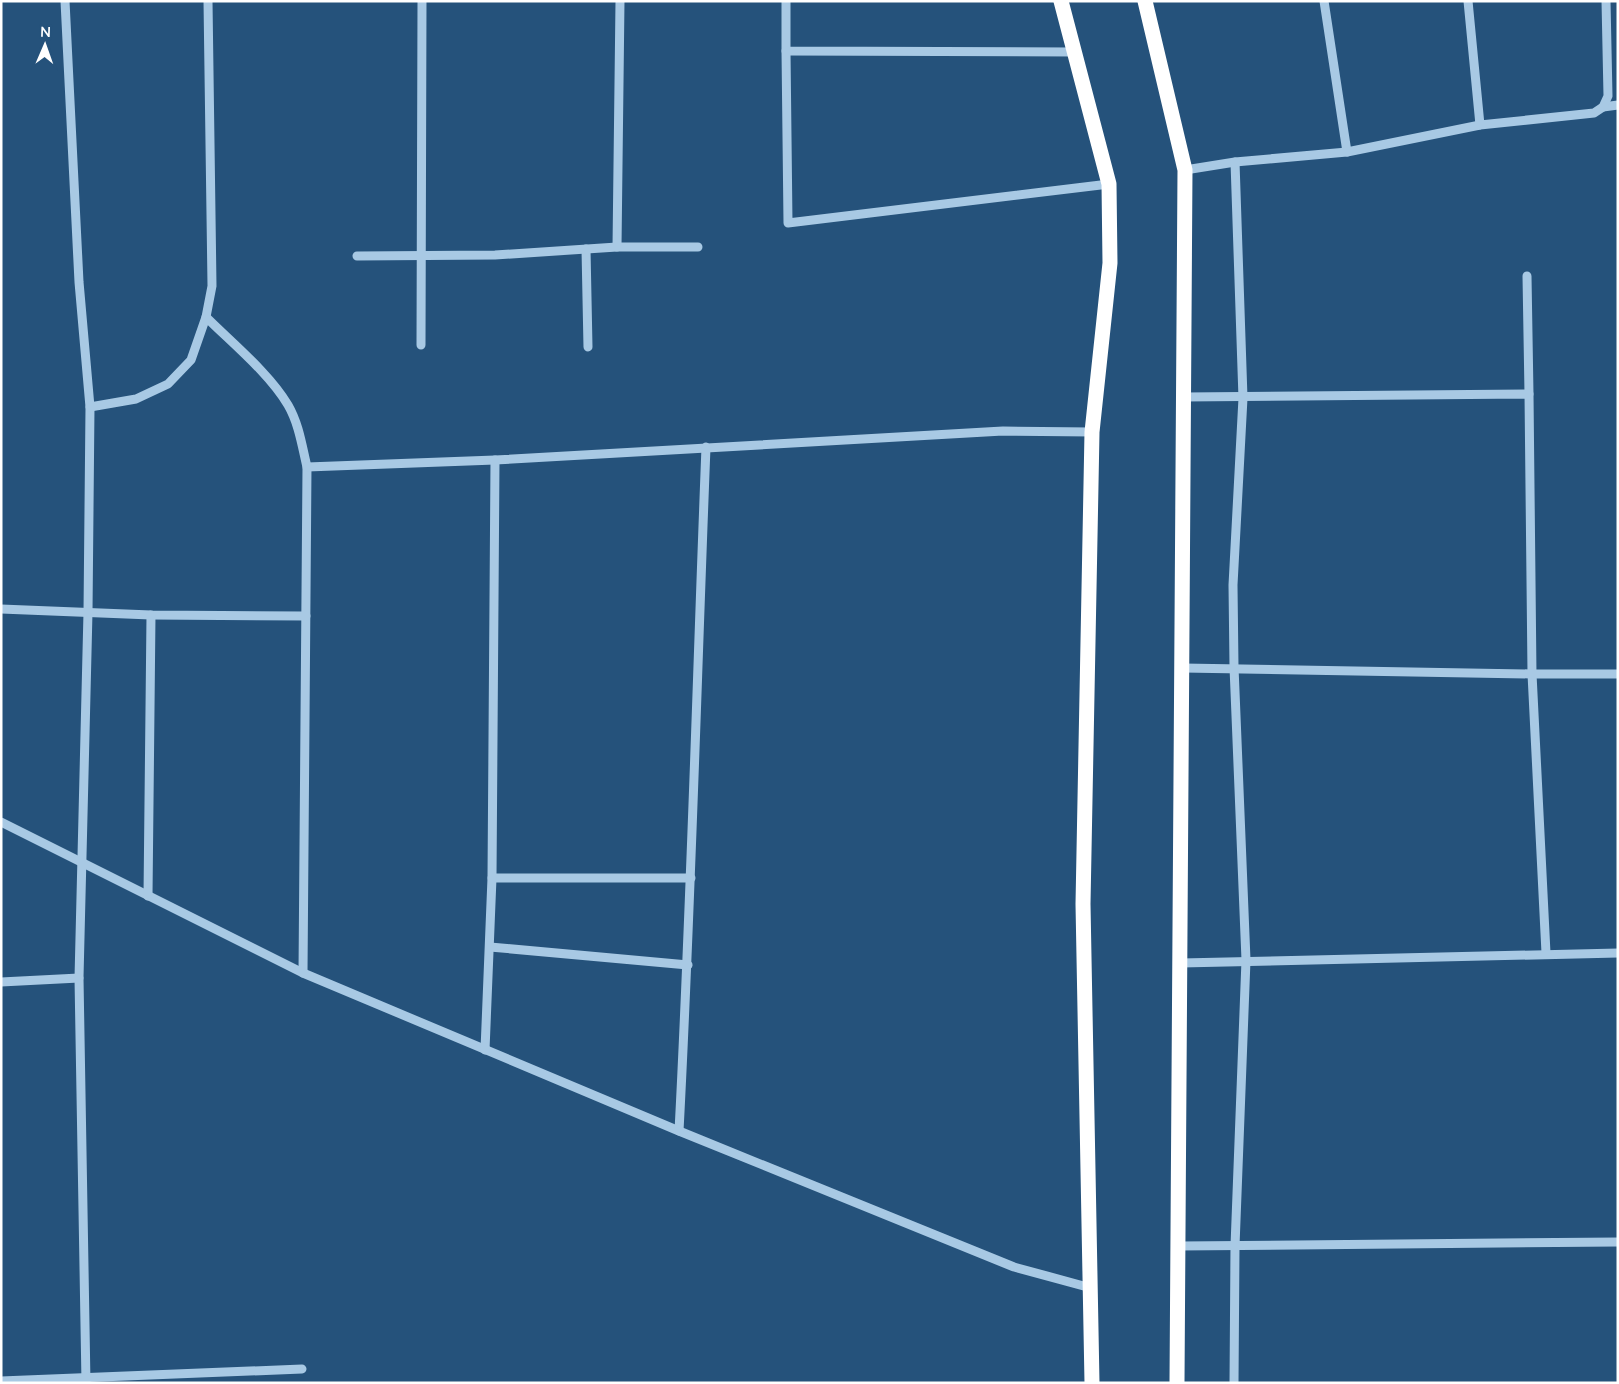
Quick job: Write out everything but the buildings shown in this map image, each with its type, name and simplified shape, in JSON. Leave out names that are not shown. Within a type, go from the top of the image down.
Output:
[{"type":"highway","points":[[1061,1],[1109,184],[1110,262],[1092,432],[1083,904],[1092,1383]]},
{"type":"highway","points":[[1145,1],[1185,170],[1178,1383]]},
{"type":"street","points":[[65,1],[79,282],[90,408],[88,612],[78,978],[86,1380]]},
{"type":"street","points":[[90,408],[136,399],[168,384],[191,360],[206,317],[212,286],[208,1]]},
{"type":"street","points":[[421,345],[422,1]]},
{"type":"street","points":[[618,247],[620,1]]},
{"type":"street","points":[[786,1],[788,223],[1109,184]]},
{"type":"street","points":[[1324,1],[1347,152]]},
{"type":"street","points":[[1468,1],[1480,124]]},
{"type":"street","points":[[1603,107],[1608,96],[1606,1]]},
{"type":"street","points":[[786,52],[1075,52]]},
{"type":"street","points":[[1185,170],[1235,162],[1347,152],[1480,124],[1594,113],[1603,107],[1618,105]]},
{"type":"street","points":[[1234,1383],[1235,1246],[1246,960],[1234,668],[1233,585],[1243,398],[1235,162]]},
{"type":"street","points":[[357,256],[496,255],[618,247],[698,247]]},
{"type":"street","points":[[586,249],[588,347]]},
{"type":"street","points":[[1526,276],[1532,674],[1546,953]]},
{"type":"street","points":[[206,317],[274,386],[288,405],[299,432],[307,467],[303,973]]},
{"type":"street","points":[[1184,397],[1243,398],[1529,394]]},
{"type":"street","points":[[307,467],[495,460],[1003,431],[1092,432]]},
{"type":"street","points":[[679,1131],[688,965],[692,794],[706,447]]},
{"type":"street","points":[[485,1050],[492,878],[495,460]]},
{"type":"street","points":[[1,609],[151,615],[306,616]]},
{"type":"street","points":[[148,896],[151,615]]},
{"type":"street","points":[[1183,668],[1618,674]]},
{"type":"street","points":[[1,822],[303,973],[679,1131],[1014,1267],[1091,1288]]},
{"type":"street","points":[[492,878],[691,878]]},
{"type":"street","points":[[490,947],[688,965]]},
{"type":"street","points":[[1181,963],[1546,953],[1618,953]]},
{"type":"street","points":[[1,982],[78,978]]},
{"type":"street","points":[[1179,1246],[1618,1242]]},
{"type":"street","points":[[1,1380],[86,1380],[302,1370]]}]
